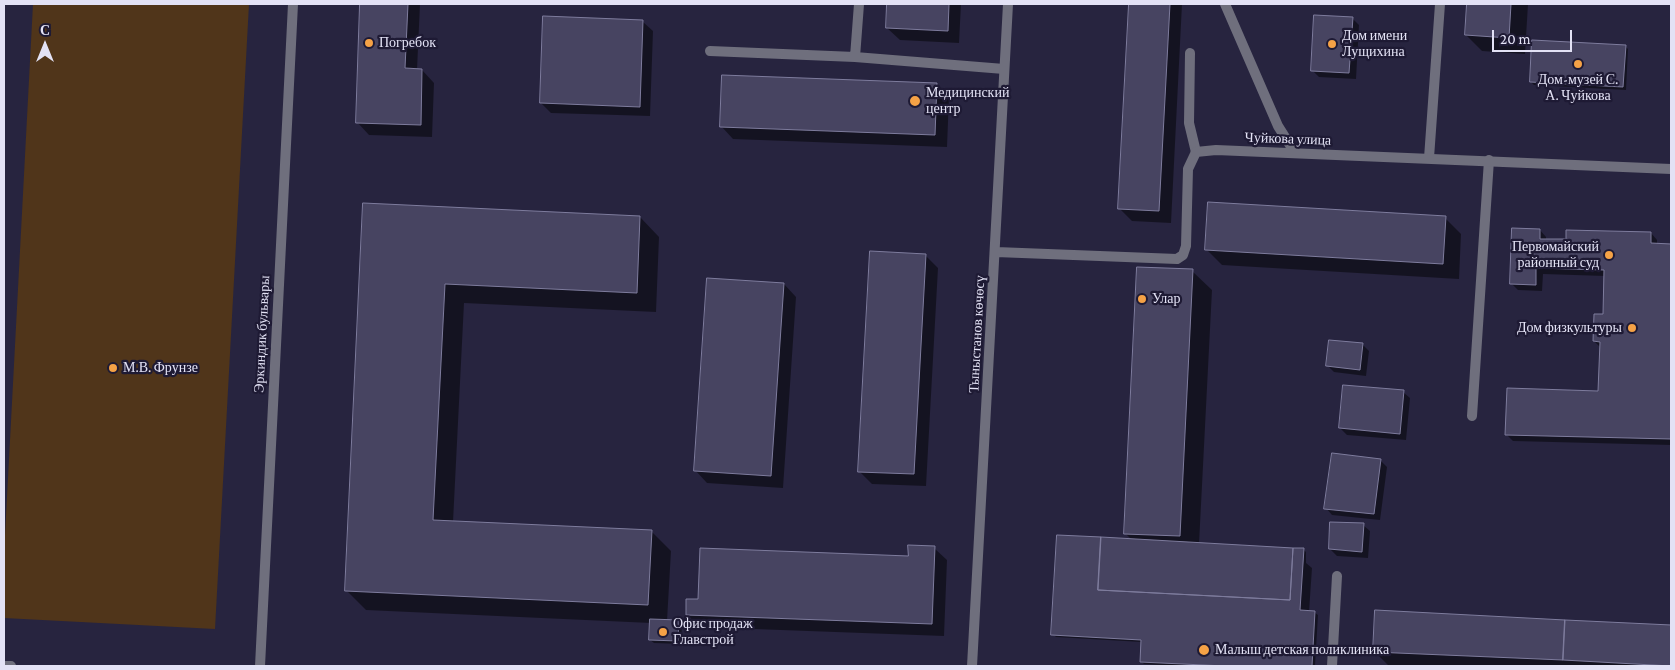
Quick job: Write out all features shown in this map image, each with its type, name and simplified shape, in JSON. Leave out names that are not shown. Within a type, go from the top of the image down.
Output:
[{"type":"street","name":"Эркиндик бульвары","points":[[260,666],[293,4]]},
{"type":"street","points":[[855,57],[859,4]]},
{"type":"street","name":"Тыныстанов көчөсү","points":[[972,666],[1008,4]]},
{"type":"street","points":[[1225,4],[1278,126],[1295,153]]},
{"type":"street","points":[[1429,158],[1440,4]]},
{"type":"street","points":[[710,51],[855,57],[1004,69]]},
{"type":"street","points":[[996,252],[1177,259],[1183,255],[1186,246],[1188,169],[1196,152],[1189,123],[1190,53]]},
{"type":"street","name":"Чуйкова улица","points":[[1196,152],[1216,150],[1671,169]]},
{"type":"street","points":[[1472,416],[1488,160]]},
{"type":"street","points":[[1332,666],[1337,576]]},
{"type":"street","points":[[4,666],[11,666]]},
{"type":"shaded area","points":[[33,4],[249,4],[215,629],[4,618],[4,554]]},
{"type":"building","points":[[360,4],[408,4],[405,68],[422,69],[421,125],[356,123]]},
{"type":"building","points":[[887,4],[949,4],[948,31],[886,28]]},
{"type":"building","points":[[1129,4],[1170,4],[1159,211],[1118,209]]},
{"type":"building","points":[[1467,4],[1511,4],[1509,38],[1465,35]]},
{"type":"building","name":"Дом имени Лущихина","points":[[1314,15],[1353,17],[1349,73],[1311,71]]},
{"type":"building","points":[[543,16],[643,20],[640,107],[540,103]]},
{"type":"building","name":"Дом-музей С. А. Чуйкова","points":[[1532,40],[1626,45],[1623,87],[1530,82]]},
{"type":"building","points":[[722,75],[937,83],[935,135],[720,127]]},
{"type":"building","points":[[1208,202],[1446,216],[1443,264],[1205,250]]},
{"type":"building","points":[[363,203],[640,216],[637,293],[445,284],[433,520],[652,530],[648,605],[345,591]]},
{"type":"building","name":"Дом физкультуры","points":[[1512,228],[1540,229],[1540,239],[1566,239],[1566,230],[1651,232],[1651,243],[1671,244],[1671,439],[1505,435],[1507,388],[1598,391],[1600,342],[1593,341],[1594,314],[1603,314],[1604,270],[1536,268],[1536,285],[1510,284]]},
{"type":"building","points":[[870,251],[926,254],[914,474],[858,472]]},
{"type":"building","points":[[1137,267],[1193,269],[1180,536],[1124,534]]},
{"type":"building","points":[[707,278],[784,283],[771,476],[694,471]]},
{"type":"building","points":[[1329,340],[1363,343],[1360,370],[1326,366]]},
{"type":"building","points":[[1343,385],[1404,390],[1400,434],[1339,428]]},
{"type":"building","points":[[1332,453],[1381,459],[1374,514],[1324,509]]},
{"type":"building","points":[[1330,522],[1364,523],[1362,552],[1329,549]]},
{"type":"building","points":[[1057,535],[1101,537],[1098,590],[1290,600],[1293,548],[1304,548],[1300,610],[1315,611],[1312,666],[1225,666],[1140,662],[1141,640],[1051,635]]},
{"type":"building","points":[[1101,537],[1293,548],[1290,600],[1098,590]]},
{"type":"building","points":[[908,545],[935,546],[932,624],[686,615],[686,599],[698,599],[700,548],[908,556]]},
{"type":"building","points":[[1375,610],[1565,620],[1563,660],[1373,652]]},
{"type":"building","points":[[650,619],[679,620],[678,641],[649,640]]},
{"type":"building","points":[[1565,620],[1671,625],[1671,666],[1563,660]]},
{"type":"place","name":"Погребок","points":[[369,43]]},
{"type":"place","name":"Дом имени Лущихина","points":[[1332,44]]},
{"type":"place","name":"Дом-музей С. А. Чуйкова","points":[[1578,64]]},
{"type":"place","name":"Медицинский центр","points":[[915,101]]},
{"type":"place","name":"Первомайский районный суд","points":[[1609,255]]},
{"type":"place","name":"Улар","points":[[1142,299]]},
{"type":"place","name":"Дом физкультуры","points":[[1632,328]]},
{"type":"place","name":"М.В. Фрунзе","points":[[113,368]]},
{"type":"place","name":"Офис продаж Главстрой","points":[[663,632]]},
{"type":"place","name":"Малыш детская поликлиника","points":[[1204,650]]}]
